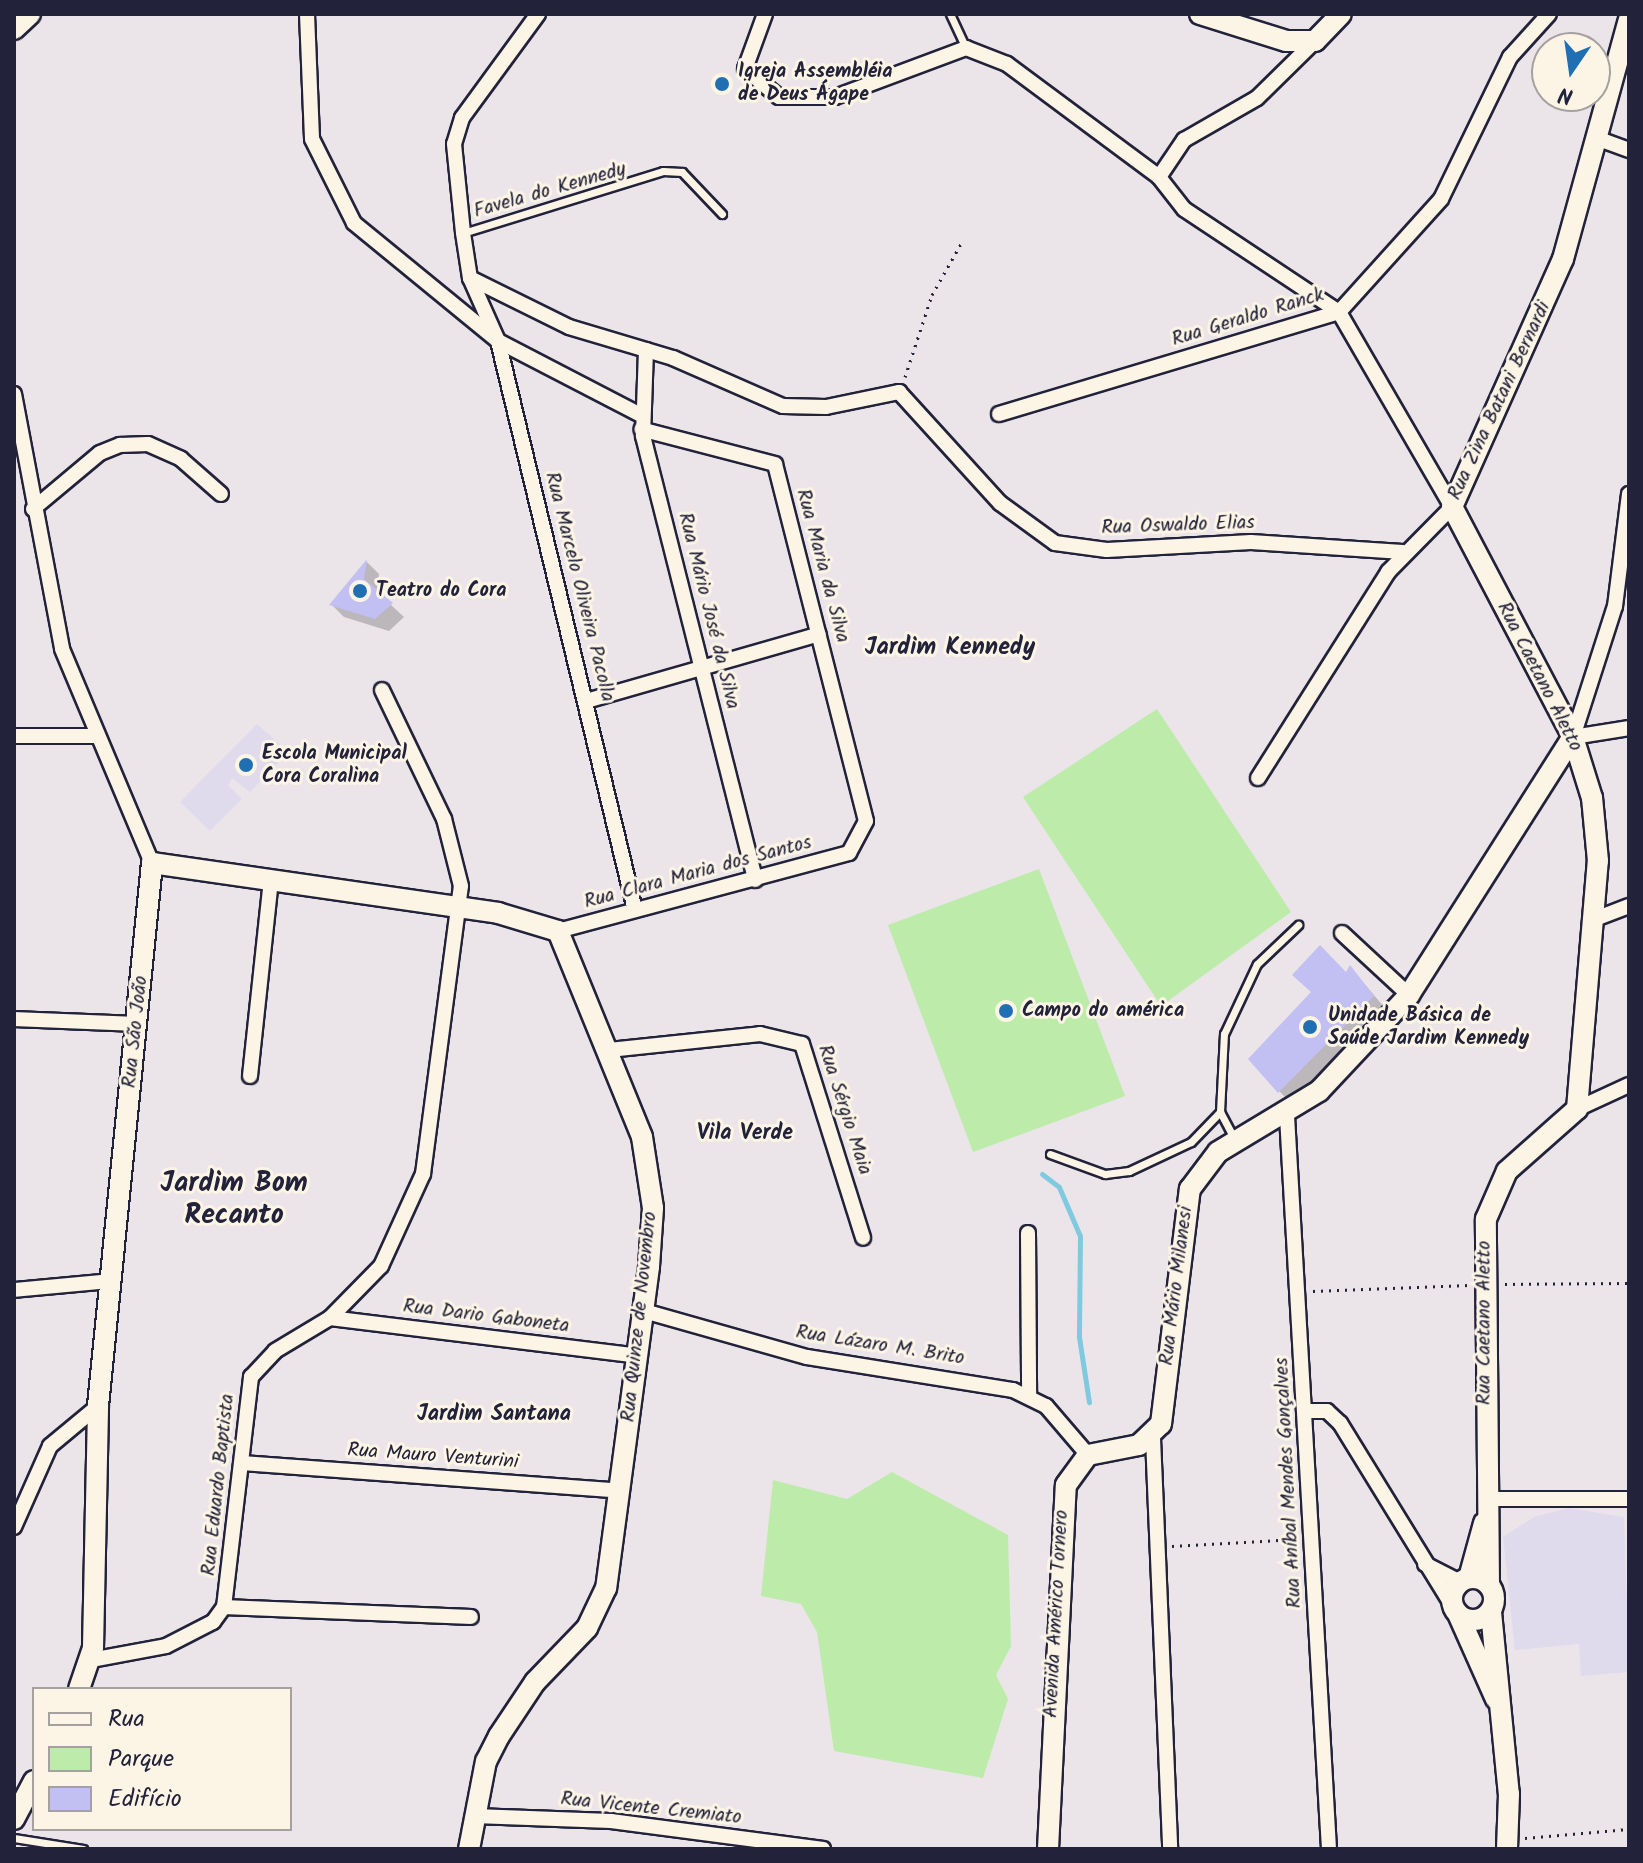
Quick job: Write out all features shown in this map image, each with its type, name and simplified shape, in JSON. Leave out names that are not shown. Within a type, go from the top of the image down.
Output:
[{"type":"street","name":"Rua Maria da Silva","points":[[307,14],[306,105],[329,185],[354,223],[498,341],[640,421],[775,464],[866,821],[849,853]]},
{"type":"street","name":"Rua Marcelo Oliveira Pacolla","points":[[538,14],[462,118],[454,144],[463,233],[470,278],[498,341],[635,910]]},
{"type":"street","points":[[765,14],[745,69],[779,97],[845,94],[966,48]]},
{"type":"street","points":[[1200,14],[1258,37],[1315,41]]},
{"type":"street","points":[[1159,177],[1184,140],[1257,98],[1341,14]]},
{"type":"street","name":"Rua Geraldo Ranck","points":[[999,414],[1339,312],[1441,199],[1510,57],[1549,14]]},
{"type":"street","name":"Rua Zina Batani Bernardi","points":[[1258,778],[1403,552],[1452,507],[1558,272],[1599,139],[1629,20]]},
{"type":"street","name":"Rua Caetano Aletto","points":[[966,48],[1007,64],[1159,177],[1184,209],[1339,312],[1452,507],[1573,737],[1592,798],[1595,919],[1577,1109],[1507,1171],[1486,1219],[1486,1509],[1473,1582],[1456,1612]]},
{"type":"street","points":[[1599,139],[1629,150]]},
{"type":"street","points":[[470,278],[569,327],[646,350],[783,406],[826,407],[899,392]]},
{"type":"street","name":"Rua Mário José da Silva","points":[[646,350],[640,421],[755,880]]},
{"type":"street","name":"Rua Oswaldo Elias","points":[[899,392],[1000,503],[1055,543],[1107,550],[1251,542],[1403,552]]},
{"type":"street","name":"Rua São João","points":[[14,394],[33,509],[62,649],[152,863],[98,1406],[91,1660],[80,1687]]},
{"type":"street","points":[[33,509],[100,453],[120,445],[148,444],[181,459],[221,494]]},
{"type":"street","name":"Rua Mário Milanesi","points":[[1170,1849],[1160,1547],[1153,1438],[1161,1424],[1184,1210],[1202,1169],[1235,1140],[1287,1116],[1409,995],[1573,737],[1615,606],[1629,494]]},
{"type":"street","points":[[1615,606],[1629,593]]},
{"type":"street","points":[[586,701],[701,665],[819,634]]},
{"type":"street","name":"Rua Eduardo Baptista","points":[[224,1607],[258,1365],[330,1318],[381,1266],[414,1202],[462,909],[457,853],[382,690]]},
{"type":"street","points":[[1573,737],[1629,728]]},
{"type":"street","points":[[14,736],[97,736]]},
{"type":"street","name":"Rua Clara Maria dos Santos","points":[[558,931],[849,853]]},
{"type":"street","points":[[152,863],[271,878],[462,909],[558,931]]},
{"type":"street","points":[[250,1076],[271,878]]},
{"type":"street","points":[[1595,919],[1629,906]]},
{"type":"street","name":"Rua Quinze de Novembro","points":[[469,1849],[486,1761],[505,1726],[600,1606],[621,1491],[644,1311],[650,1171],[609,1050],[558,931]]},
{"type":"street","points":[[1342,933],[1409,995]]},
{"type":"street","points":[[14,1019],[137,1024]]},
{"type":"street","name":"Rua Sérgio Maia","points":[[609,1050],[760,1034],[802,1044],[863,1238]]},
{"type":"street","points":[[1577,1109],[1629,1085]]},
{"type":"street","name":"Rua Aníbal Mendes Gonçalves","points":[[1287,1116],[1329,1849]]},
{"type":"street","points":[[1028,1233],[1029,1396]]},
{"type":"street","points":[[14,1290],[111,1281]]},
{"type":"street","name":"Rua Lázaro M. Brito","points":[[644,1311],[807,1357],[986,1383],[1029,1396],[1088,1455]]},
{"type":"street","name":"Rua Dario Gaboneta","points":[[330,1318],[638,1356]]},
{"type":"street","points":[[14,1527],[50,1446],[98,1406]]},
{"type":"street","points":[[1306,1411],[1327,1411],[1340,1423],[1456,1612],[1502,1713]]},
{"type":"street","points":[[1088,1455],[1153,1438]]},
{"type":"street","name":"Avenida Américo Tornero","points":[[1048,1849],[1059,1539],[1069,1473],[1088,1455]]},
{"type":"street","name":"Rua Mauro Venturini","points":[[242,1463],[621,1491]]},
{"type":"street","points":[[1486,1509],[1629,1499]]},
{"type":"street","points":[[1424,1564],[1473,1582],[1491,1612],[1502,1713],[1508,1844]]},
{"type":"street","points":[[91,1660],[166,1646],[213,1622],[224,1607],[471,1617]]},
{"type":"street","points":[[1456,1612],[1470,1621],[1491,1612]]},
{"type":"street","points":[[14,1819],[32,1785]]},
{"type":"street","name":"Rua Vicente Cremiato","points":[[474,1816],[611,1821],[823,1849]]},
{"type":"lane","points":[[950,14],[966,48]]},
{"type":"lane","name":"Favela do Kennedy","points":[[463,233],[663,171],[682,172],[722,214]]},
{"type":"lane","points":[[1235,1140],[1220,1112],[1220,1063],[1239,991],[1298,925]]},
{"type":"lane","points":[[1050,1154],[1105,1174],[1129,1171],[1191,1142],[1220,1112]]},
{"type":"lane","points":[[14,1838],[83,1849]]},
{"type":"path","points":[[899,392],[932,295],[962,242]]},
{"type":"path","points":[[1299,1292],[1629,1283]]},
{"type":"path","points":[[1160,1547],[1312,1538]]},
{"type":"path","points":[[1508,1844],[1629,1829]]},
{"type":"shaded area","name":"Escola Municipal Cora Coralina","points":[[257,724],[288,752],[250,792],[232,778],[228,785],[242,799],[210,831],[180,802]]},
{"type":"shaded area","points":[[1569,1508],[1624,1517],[1629,1672],[1581,1676],[1579,1644],[1515,1650],[1503,1537],[1534,1517]]},
{"type":"green space","points":[[1157,709],[1291,912],[1161,1006],[1023,797]]},
{"type":"green space","name":"Campo do américa","points":[[1039,869],[1125,1096],[973,1152],[888,925]]},
{"type":"green space","points":[[892,1472],[1008,1535],[1011,1646],[996,1675],[1008,1699],[983,1778],[834,1751],[817,1632],[801,1604],[761,1596],[773,1480],[847,1499]]},
{"type":"building","name":"Teatro do Cora","points":[[367,559],[364,579],[393,603],[375,619],[329,605]]},
{"type":"building","name":"Unidade Básica de Saúde Jardim Kennedy","points":[[1320,945],[1346,972],[1350,965],[1374,996],[1278,1093],[1248,1059],[1311,992],[1292,975]]},
{"type":"waterway","points":[[1042,1174],[1059,1187],[1080,1236],[1079,1337],[1089,1402]]},
{"type":"place","name":"Igreja Assembléia de Deus Ágape","points":[[722,84]]},
{"type":"place","name":"Teatro do Cora","points":[[360,591]]},
{"type":"place","name":"Escola Municipal Cora Coralina","points":[[246,765]]},
{"type":"place","name":"Campo do américa","points":[[1006,1011]]},
{"type":"place","name":"Unidade Básica de Saúde Jardim Kennedy","points":[[1310,1027]]},
{"type":"district","name":"Jardim Kennedy","points":[[950,648]]},
{"type":"district","name":"Vila Verde","points":[[745,1134]]},
{"type":"district","name":"Jardim Bom Recanto","points":[[234,1200]]},
{"type":"district","name":"Jardim Santana","points":[[494,1415]]}]
